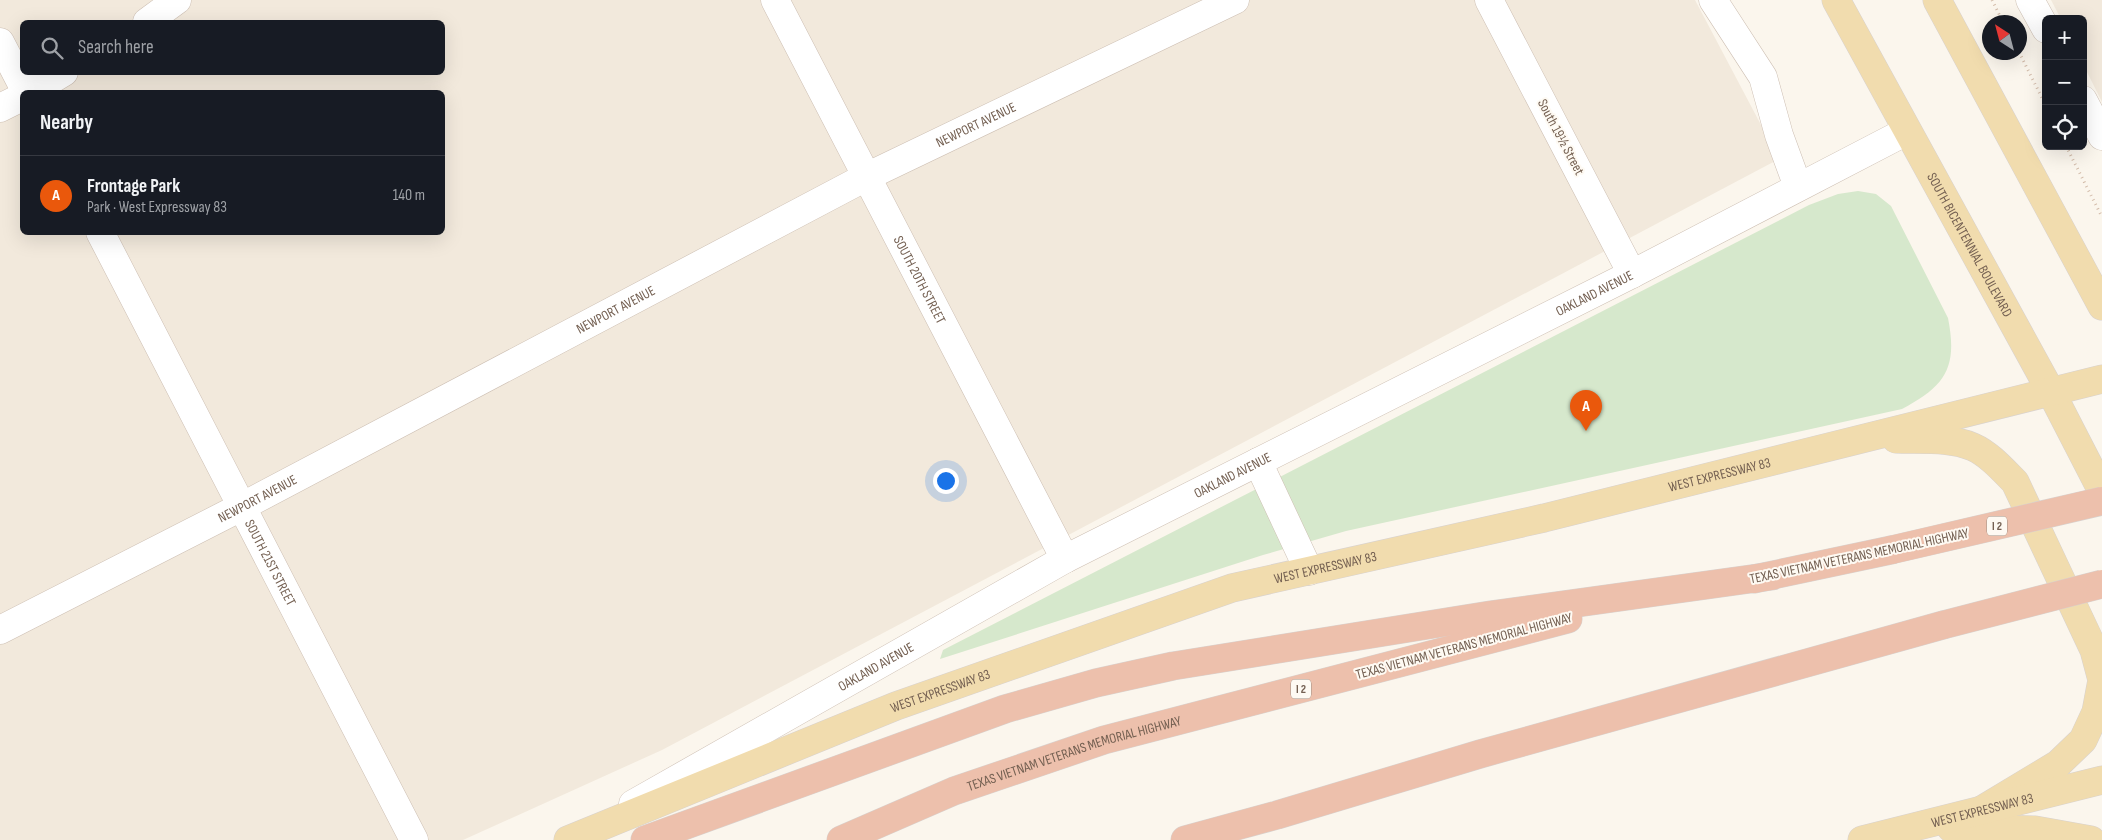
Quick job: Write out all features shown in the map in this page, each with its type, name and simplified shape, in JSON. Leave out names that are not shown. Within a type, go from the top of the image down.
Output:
[{"type":"highway","name":"TEXAS VIETNAM VETERANS MEMORIAL HIGHWAY","points":[[841,840],[954,791],[1104,740],[1638,601],[1772,576],[2102,501]]},
{"type":"highway","points":[[644,840],[1006,709],[1096,683],[1173,666],[1480,617],[1772,576]]},
{"type":"highway","points":[[1186,840],[1276,816],[1480,754],[1943,625],[2102,584]]},
{"type":"highway","points":[[1943,625],[2102,599]]},
{"type":"main road","name":"SOUTH BICENTENNIAL BOULEVARD","points":[[1836,0],[2051,392],[2102,491]]},
{"type":"main road","points":[[1937,0],[2102,306]]},
{"type":"main road","name":"WEST EXPRESSWAY 83","points":[[571,838],[896,706],[1232,588],[1544,518],[2102,379]]},
{"type":"main road","points":[[1871,438],[1949,440],[1974,447],[2002,468],[2015,482],[2094,650],[2102,680],[2096,712],[2083,740],[2058,764],[1980,811]]},
{"type":"main road","name":"WEST EXPRESSWAY 83","points":[[1862,840],[2102,780]]},
{"type":"main road","points":[[1917,827],[2036,830],[2091,840]]},
{"type":"street","points":[[150,20],[177,0]]},
{"type":"street","name":"SOUTH 20TH STREET","points":[[775,0],[1065,559]]},
{"type":"street","name":"NEWPORT AVENUE","points":[[0,630],[243,506],[866,177],[1235,0]]},
{"type":"street","name":"South 19½ Street","points":[[1489,0],[1632,274]]},
{"type":"street","points":[[1713,0],[1763,77],[1779,135],[1798,187]]},
{"type":"street","points":[[2030,0],[2042,22]]},
{"type":"street","points":[[0,42],[25,90]]},
{"type":"street","points":[[34,90],[59,75]]},
{"type":"street","points":[[0,108],[20,98]]},
{"type":"street","points":[[2086,105],[2102,136]]},
{"type":"street","name":"OAKLAND AVENUE","points":[[571,838],[1065,559],[1632,274],[1907,131]]},
{"type":"street","name":"SOUTH 21ST STREET","points":[[102,235],[414,840]]},
{"type":"street","points":[[1258,462],[1309,571]]},
{"type":"path","points":[[1992,0],[2000,15]]},
{"type":"path","points":[[2023,60],[2046,105]]},
{"type":"path","points":[[2068,150],[2102,217]]},
{"type":"shaded area","points":[[0,0],[1695,0],[1779,159],[662,750],[463,840],[0,840]]},
{"type":"shaded area","points":[[2051,0],[2102,0],[2102,102],[2087,72],[2087,15],[2059,15]]},
{"type":"green space","points":[[1858,191],[1876,194],[1891,206],[1948,318],[1951,350],[1945,374],[1929,392],[1902,409],[1346,531],[1263,555],[940,659],[943,650],[1809,205],[1838,194]]},
{"type":"place","name":"Frontage Park","points":[[1586,431]]}]
